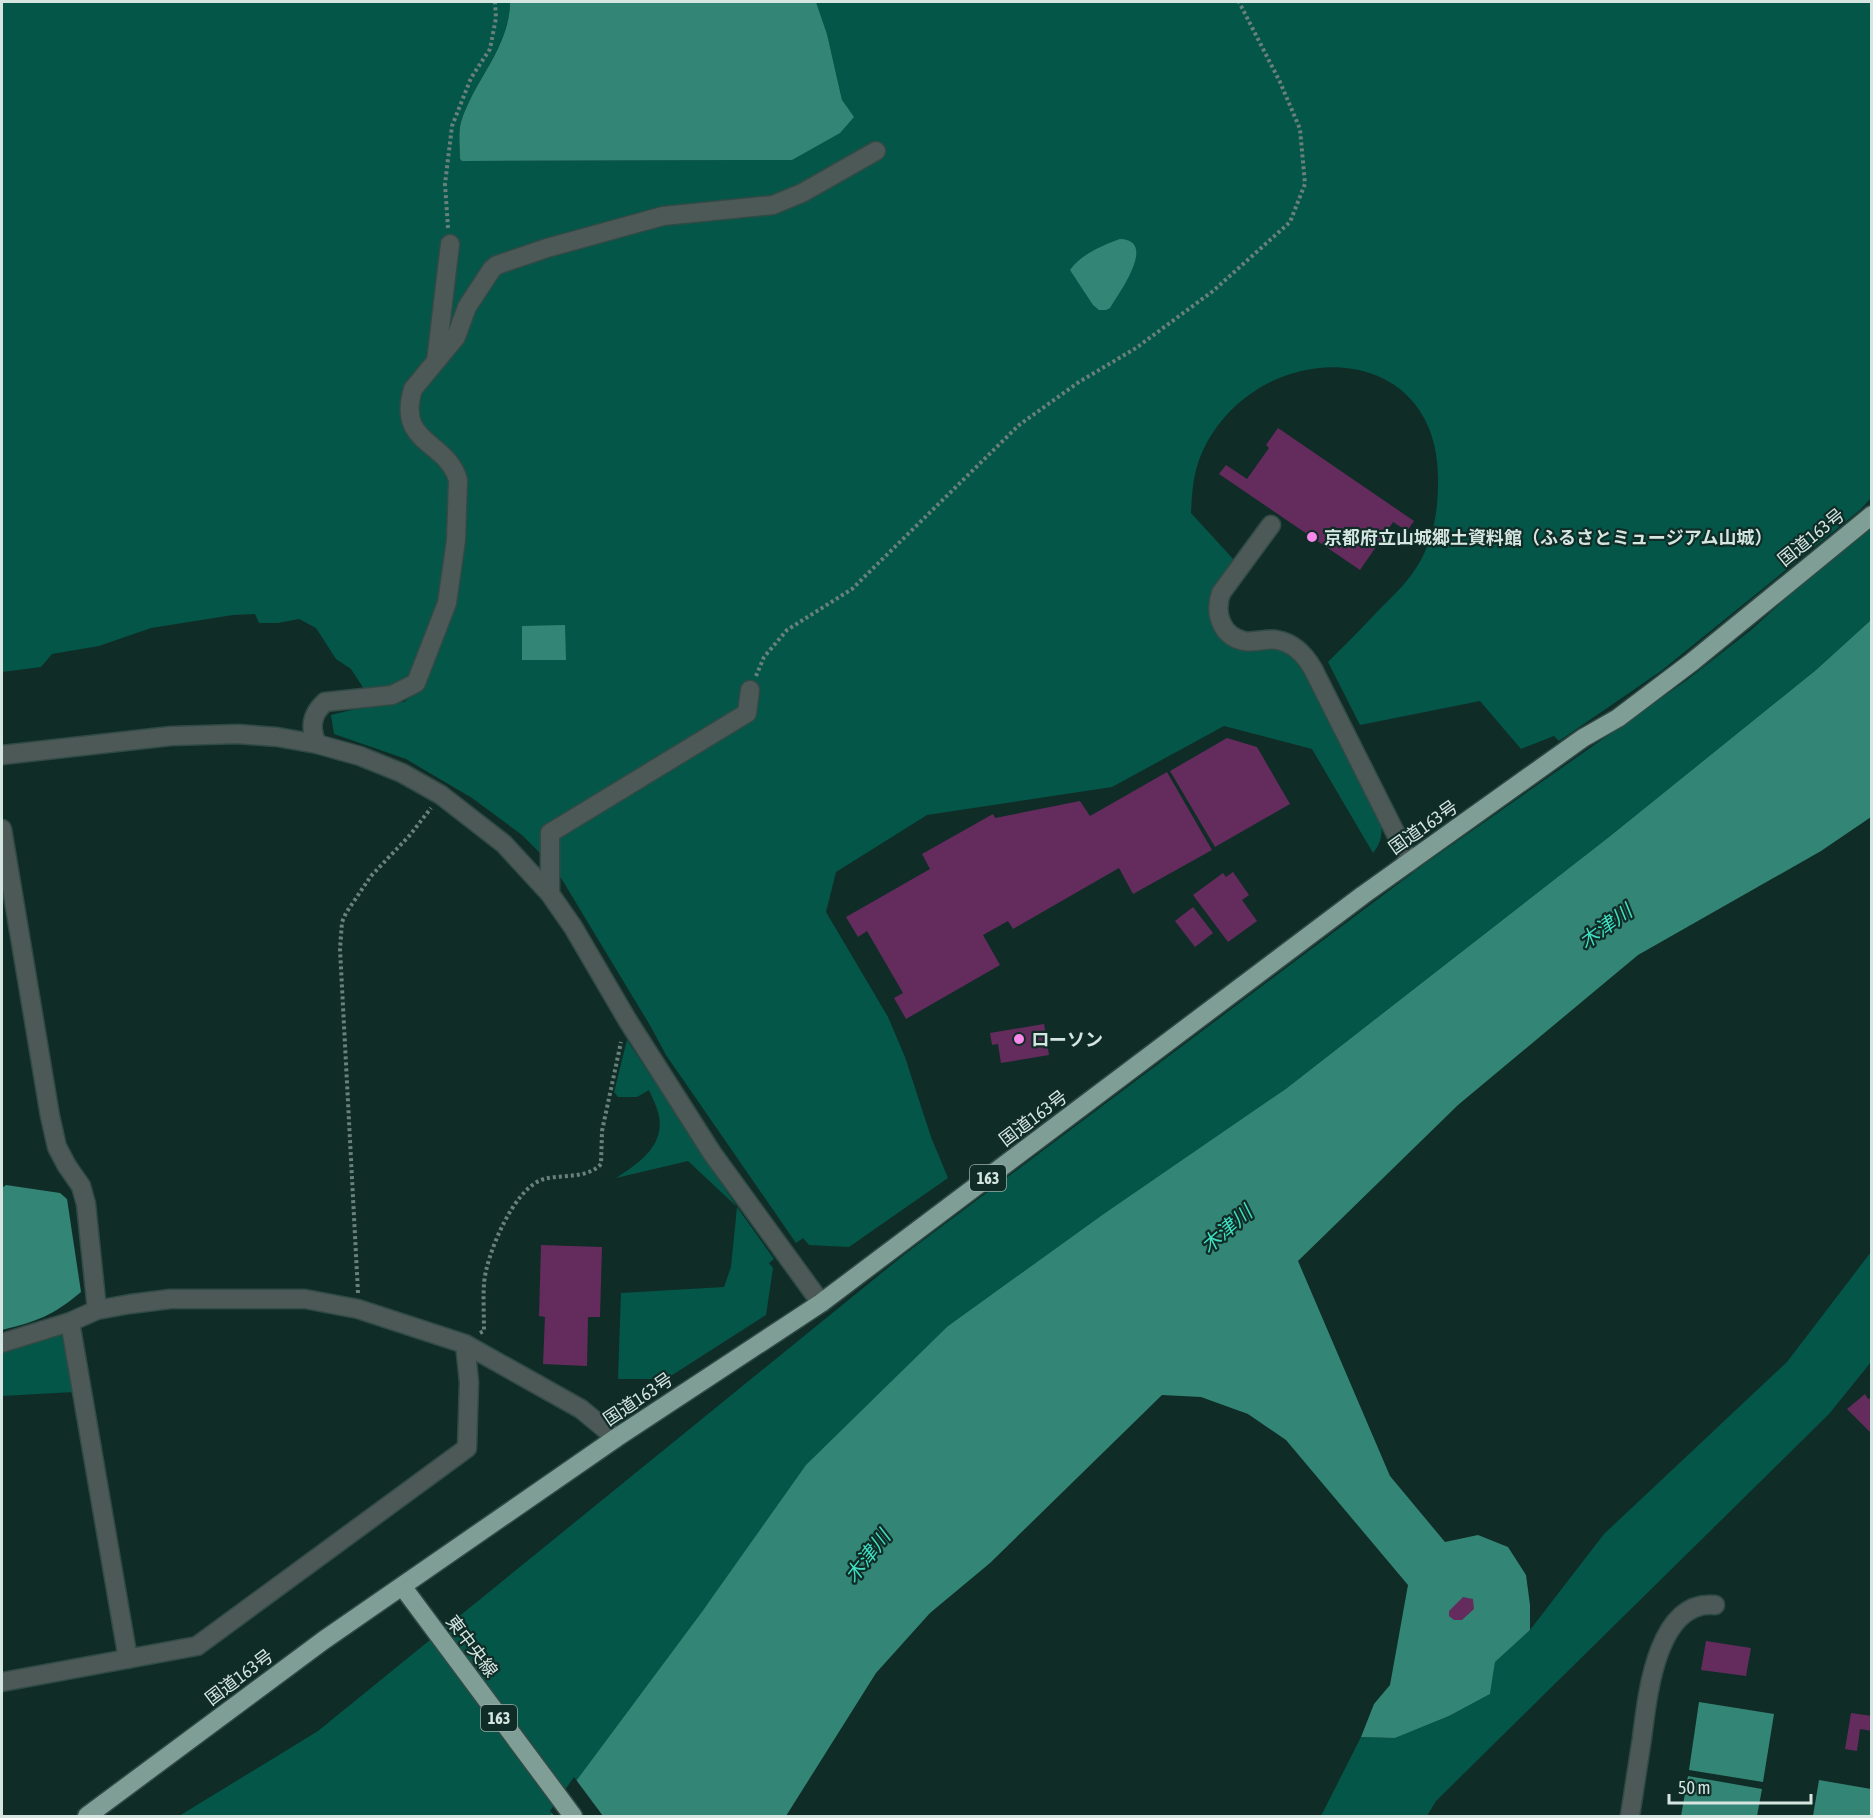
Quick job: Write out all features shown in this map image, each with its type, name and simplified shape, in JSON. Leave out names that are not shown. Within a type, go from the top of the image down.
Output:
[{"type":"highway","name":"国道163号","points":[[87,1816],[324,1640],[616,1438],[821,1303],[1363,894],[1582,738],[1618,718],[1692,662],[1872,515]]},
{"type":"highway","name":"東中央線","points":[[402,1586],[573,1816]]},
{"type":"street","points":[[317,744],[312,723],[319,708],[325,702],[392,695],[416,683],[447,603],[456,540],[458,480],[447,459],[423,441],[418,434],[410,418],[409,408],[413,389],[456,337],[467,307],[492,269],[497,265],[547,248],[663,216],[773,205],[802,193],[876,151]]},
{"type":"street","points":[[435,363],[450,244]]},
{"type":"street","points":[[1271,525],[1221,593],[1218,601],[1219,618],[1228,633],[1236,638],[1245,641],[1276,640],[1288,644],[1304,656],[1317,677],[1410,862]]},
{"type":"street","points":[[550,894],[550,832],[747,713],[750,690]]},
{"type":"street","points":[[2,755],[171,736],[238,734],[277,737],[317,744],[360,756],[402,773],[441,795],[504,844],[550,894],[573,927],[628,1021],[712,1153],[821,1303]]},
{"type":"street","points":[[2,829],[50,1116],[57,1147],[81,1186],[86,1204],[97,1310]]},
{"type":"street","points":[[2,1342],[70,1322],[97,1310],[170,1299],[305,1299],[358,1309],[465,1344],[581,1408],[616,1438]]},
{"type":"street","points":[[70,1322],[128,1659]]},
{"type":"street","points":[[2,1682],[198,1646],[467,1448],[469,1382],[465,1344]]},
{"type":"street","points":[[1630,1816],[1650,1677],[1660,1647],[1671,1629],[1684,1615],[1699,1606],[1715,1605]]},
{"type":"path","points":[[450,244],[445,184],[452,126],[471,78],[490,49],[496,18],[495,2]]},
{"type":"path","points":[[750,690],[764,657],[787,630],[852,590],[1019,425],[1079,382],[1136,348],[1213,291],[1290,222],[1305,184],[1300,129],[1280,82],[1239,2]]},
{"type":"path","points":[[358,1309],[340,949],[342,922],[371,876],[410,835],[441,795]]},
{"type":"path","points":[[465,1344],[484,1331],[484,1283],[501,1229],[513,1206],[525,1191],[542,1180],[594,1171],[601,1164],[605,1110],[622,1034],[628,1021]]},
{"type":"shaded area","points":[[2,2],[510,2],[508,18],[498,48],[461,122],[459,140],[462,161],[792,160],[842,100],[827,34],[816,2],[1871,2],[1871,498],[1860,510],[1661,671],[1559,741],[1554,736],[1521,749],[1480,701],[1360,725],[1328,662],[1402,586],[1418,566],[1426,549],[1436,512],[1438,493],[1431,434],[1410,398],[1378,376],[1340,367],[1299,371],[1260,388],[1226,416],[1201,455],[1192,491],[1191,513],[1234,560],[1214,594],[1215,627],[1286,649],[1298,660],[1379,816],[1381,831],[1379,844],[1373,853],[1312,749],[1224,726],[1112,787],[927,815],[836,872],[826,912],[888,1017],[905,1057],[931,1137],[948,1178],[849,1247],[809,1245],[803,1238],[796,1243],[666,1055],[555,868],[522,835],[472,798],[406,759],[334,734],[331,715],[364,707],[404,702],[421,689],[366,692],[351,669],[336,659],[316,628],[299,619],[278,623],[259,623],[255,614],[233,615],[151,628],[99,646],[52,654],[41,667],[2,672]]},
{"type":"shaded area","points":[[1871,529],[1871,620],[1816,670],[1609,837],[1287,1088],[1105,1213],[948,1326],[704,1609],[550,1816],[179,1816],[318,1731],[905,1254],[1426,863],[1687,680],[1751,630],[1806,580]]},
{"type":"shaded area","points":[[627,1040],[737,1207],[688,1161],[616,1178],[649,1152],[655,1143],[660,1124],[649,1090],[637,1097],[618,1097],[614,1092]]},
{"type":"shaded area","points":[[737,1207],[774,1259],[769,1263],[773,1268],[766,1315],[666,1379],[618,1379],[621,1293],[724,1287],[731,1267]]},
{"type":"shaded area","points":[[1871,1252],[1871,1362],[1829,1414],[1436,1801],[1427,1816],[1321,1816],[1361,1737],[1395,1738],[1449,1716],[1490,1694],[1495,1662],[1530,1630],[1604,1534],[1787,1362]]},
{"type":"shaded area","points":[[50,1335],[61,1336],[65,1339],[74,1392],[2,1396],[2,1348]]},
{"type":"water","points":[[510,2],[816,2],[827,34],[842,100],[854,117],[840,133],[792,160],[462,161],[459,140],[461,122],[474,92],[498,49],[504,34]]},
{"type":"water","points":[[1120,239],[1131,242],[1136,248],[1133,268],[1110,308],[1099,310],[1093,305],[1070,270],[1086,255]]},
{"type":"water","name":"木津川","points":[[1871,620],[1871,817],[1821,851],[1638,955],[1458,1105],[1298,1261],[1390,1476],[1445,1542],[1478,1535],[1508,1547],[1526,1575],[1530,1605],[1530,1630],[1495,1662],[1490,1694],[1449,1716],[1395,1738],[1361,1737],[1374,1704],[1390,1685],[1408,1585],[1286,1440],[1248,1414],[1201,1397],[1162,1395],[990,1563],[930,1613],[876,1673],[786,1816],[550,1816],[704,1609],[806,1465],[948,1326],[1105,1213],[1287,1088],[1609,837],[1816,670]]},
{"type":"water","points":[[565,625],[566,660],[522,660],[522,626]]},
{"type":"water","points":[[6,1185],[60,1193],[67,1199],[81,1292],[44,1317],[2,1330],[2,1188]]},
{"type":"water","points":[[1699,1702],[1774,1714],[1763,1782],[1689,1770]]},
{"type":"water","points":[[1688,1776],[1762,1789],[1757,1816],[1681,1816]]},
{"type":"water","points":[[1819,1780],[1871,1789],[1871,1816],[1813,1816]]},
{"type":"pier","points":[[574,1777],[603,1816],[554,1816],[550,1811]]},
{"type":"building","points":[[1278,428],[1414,521],[1407,531],[1393,522],[1360,570],[1219,474],[1226,465],[1247,479],[1269,448],[1266,445]]},
{"type":"building","points":[[1227,738],[1257,747],[1290,804],[1215,847],[1170,771]]},
{"type":"building","points":[[1167,772],[1212,850],[1133,894],[1119,868],[1013,929],[1008,921],[983,935],[1000,965],[906,1019],[894,998],[903,993],[867,931],[858,937],[846,917],[930,869],[922,854],[993,814],[995,818],[1080,801],[1090,816]]},
{"type":"building","points":[[1233,872],[1249,895],[1242,900],[1257,921],[1228,942],[1193,895],[1223,873],[1226,877]]},
{"type":"building","points":[[1193,907],[1213,933],[1195,947],[1175,921]]},
{"type":"building","name":"ローソン","points":[[1044,1024],[1049,1055],[1001,1063],[998,1044],[992,1045],[990,1033]]},
{"type":"building","points":[[541,1245],[602,1247],[600,1317],[588,1317],[587,1366],[543,1364],[545,1317],[539,1316]]},
{"type":"building","points":[[1865,1394],[1868,1399],[1872,1397],[1872,1434],[1847,1409]]},
{"type":"building","points":[[1463,1597],[1473,1599],[1474,1609],[1462,1620],[1454,1620],[1449,1616],[1449,1611]]},
{"type":"building","points":[[1706,1641],[1751,1648],[1746,1676],[1701,1670]]},
{"type":"building","points":[[1851,1713],[1872,1716],[1872,1731],[1860,1729],[1857,1751],[1845,1749]]},
{"type":"place","name":"京都府立山城郷土資料館（ふるさとミュージアム山城）","points":[[1312,537]]},
{"type":"place","name":"ローソン","points":[[1019,1039]]}]
